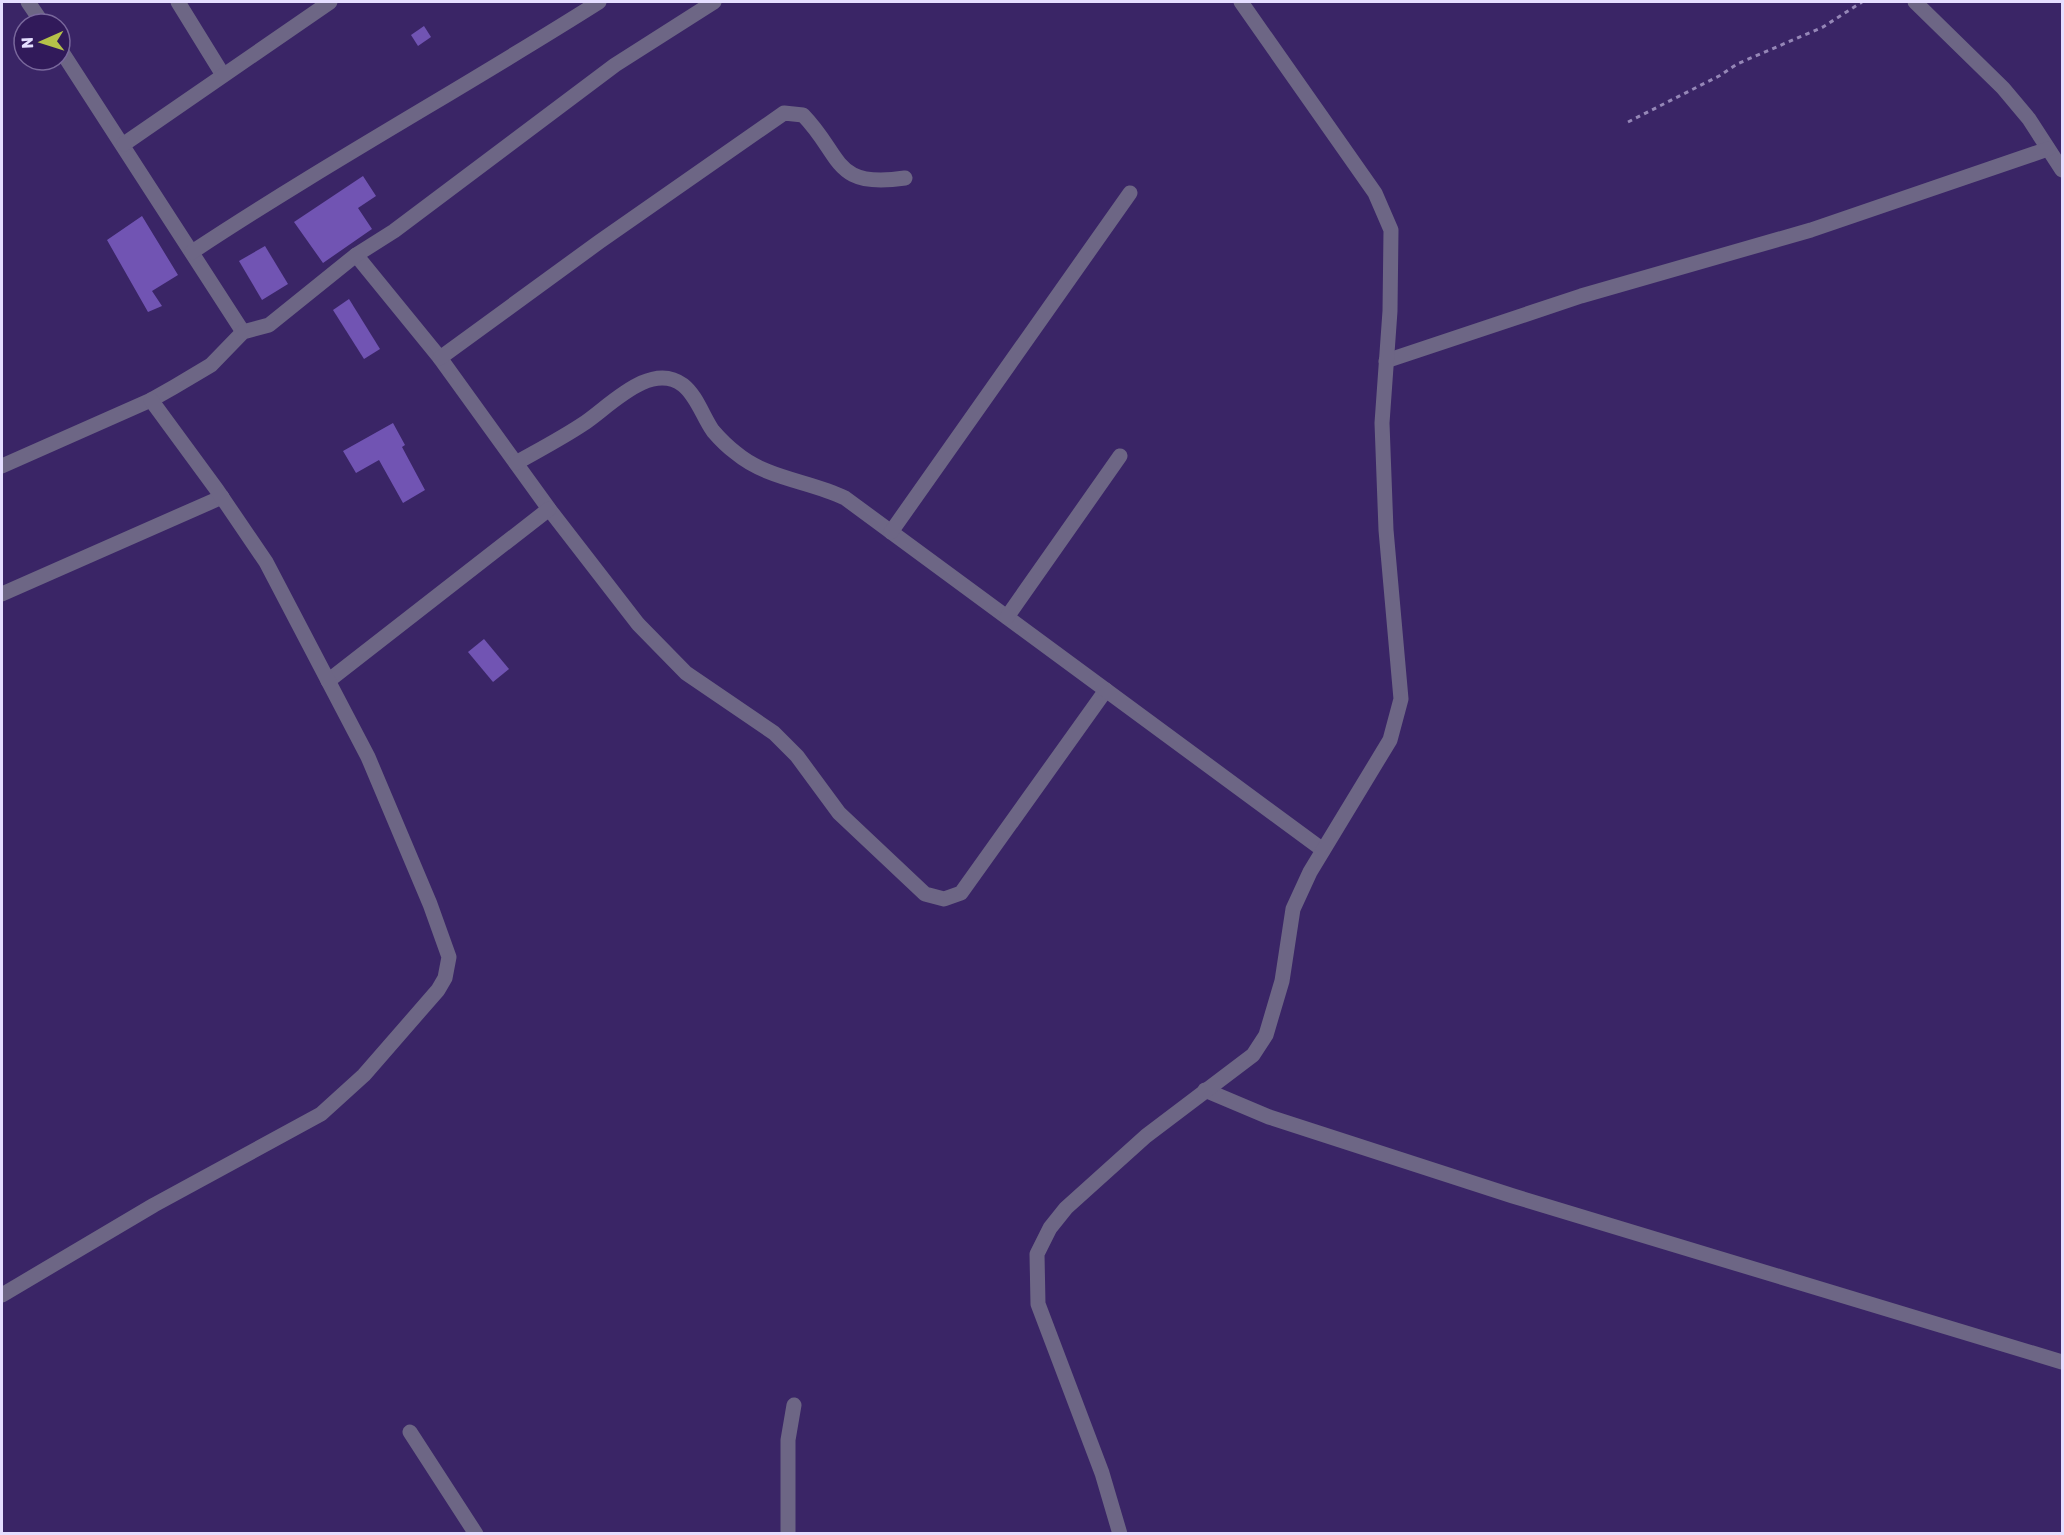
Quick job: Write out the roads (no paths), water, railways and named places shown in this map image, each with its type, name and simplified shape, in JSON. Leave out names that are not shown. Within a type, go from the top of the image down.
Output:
[{"type":"street","points":[[178,2],[223,75]]},
{"type":"street","points":[[124,144],[330,2]]},
{"type":"street","points":[[192,252],[332,163],[485,75],[599,2]]},
{"type":"street","points":[[2,465],[151,400],[211,364],[243,332],[270,325],[356,255],[394,231],[615,65],[714,2]]},
{"type":"street","points":[[1120,1533],[1102,1473],[1038,1304],[1037,1254],[1050,1228],[1066,1208],[1146,1136],[1252,1054],[1266,1035],[1282,981],[1293,909],[1323,850],[1390,740],[1401,699],[1385,518],[1382,423],[1391,230],[1386,213],[1375,193],[1241,2]]},
{"type":"street","points":[[1915,2],[2003,88],[2029,119],[2062,170]]},
{"type":"street","points":[[72,67],[124,144],[243,332]]},
{"type":"street","points":[[440,358],[599,242],[784,113],[803,115],[836,162],[859,179],[905,178]]},
{"type":"street","points":[[1386,361],[1581,296],[1811,230],[2048,149]]},
{"type":"street","points":[[891,532],[1130,193]]},
{"type":"street","points":[[356,255],[440,358],[549,509],[638,624],[678,665],[774,733],[797,756],[838,813],[925,894],[945,899],[961,893],[1106,690]]},
{"type":"street","points":[[516,463],[584,423],[628,389],[653,379],[669,380],[681,384],[690,392],[714,432],[737,454],[770,472],[826,489],[845,498],[1323,850]]},
{"type":"street","points":[[2,1295],[154,1205],[321,1114],[364,1075],[431,999],[445,978],[448,957],[430,904],[368,757],[266,562],[151,400]]},
{"type":"street","points":[[1007,617],[1120,456]]},
{"type":"street","points":[[2,594],[222,497]]},
{"type":"street","points":[[328,681],[549,509]]},
{"type":"street","points":[[1205,1090],[1269,1117],[1502,1193],[2062,1362]]},
{"type":"street","points":[[788,1533],[788,1440],[794,1405]]},
{"type":"street","points":[[410,1432],[476,1533]]}]
